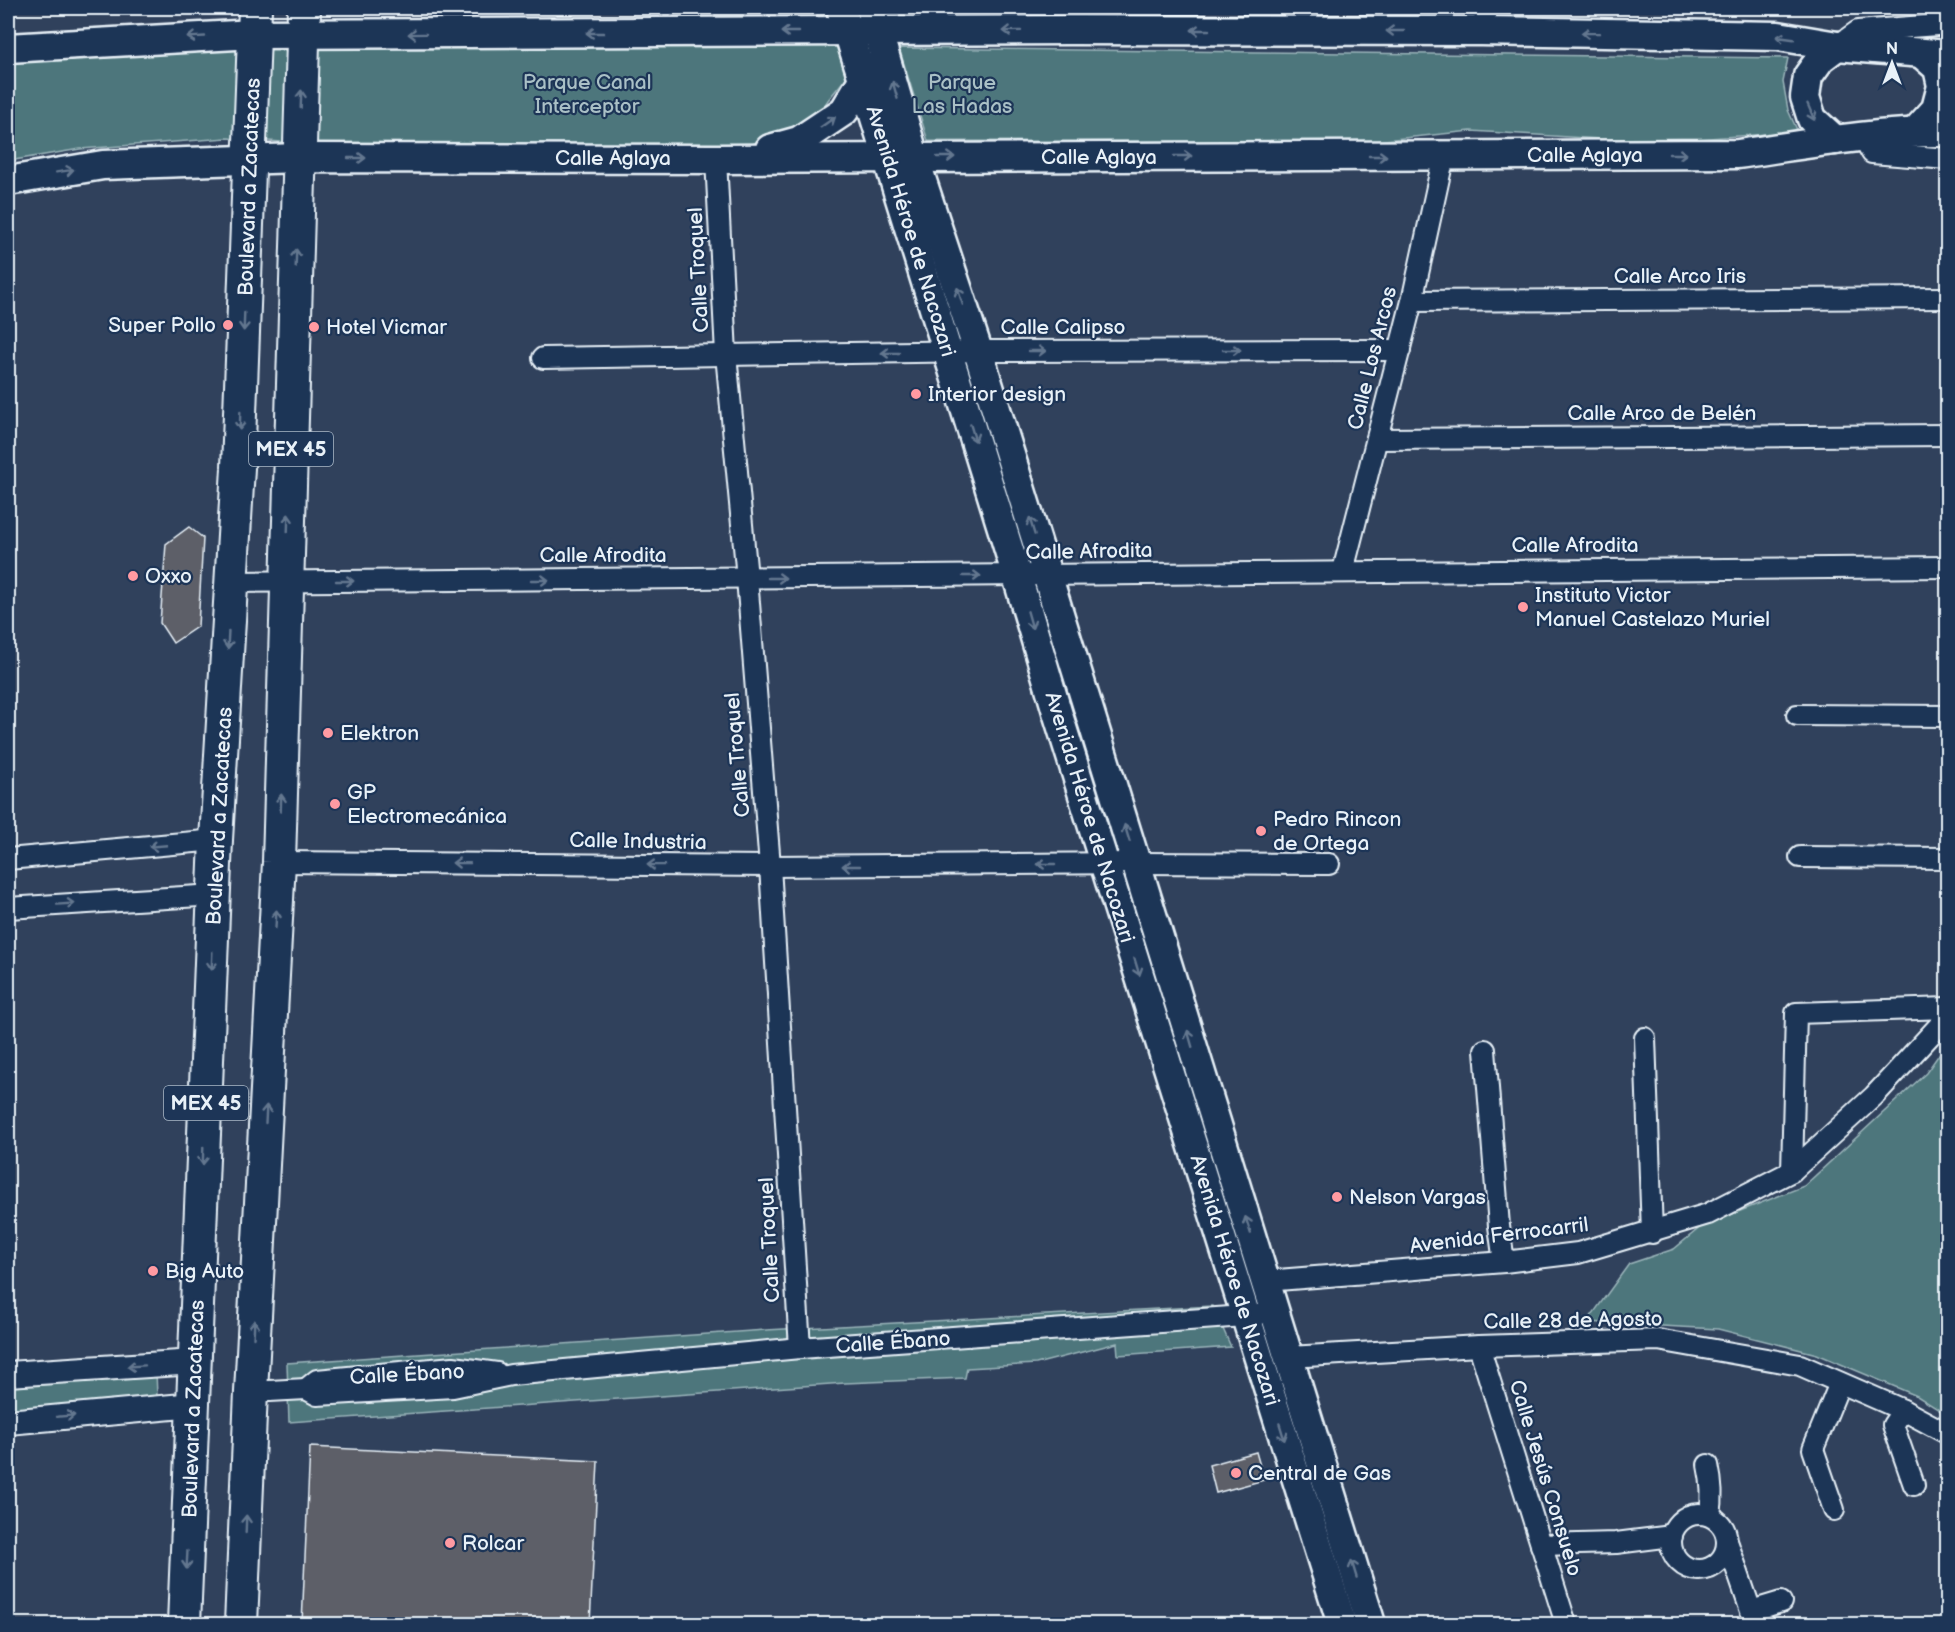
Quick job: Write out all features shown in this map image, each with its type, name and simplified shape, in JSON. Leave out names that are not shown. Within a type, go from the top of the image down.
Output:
[{"type":"main road","points":[[8,48],[255,21],[874,20],[1059,30],[1484,19],[1778,36],[1837,46],[1934,55],[1942,86],[1936,109],[1916,132]]},
{"type":"main road","name":"Avenida Héroe de Nacozari","points":[[845,20],[864,78],[901,157],[978,351],[1371,1624]]},
{"type":"main road","points":[[726,158],[800,141],[844,111],[864,78],[874,20]]},
{"type":"main road","name":"Avenida Héroe de Nacozari","points":[[874,20],[901,157],[948,353],[1104,864],[1342,1624]]},
{"type":"main road","name":"Boulevard a Zacatecas","points":[[184,1624],[216,840],[239,444],[255,21]]},
{"type":"main road","name":"MEX 45","points":[[242,1624],[251,1392],[279,862],[304,21]]},
{"type":"main road","points":[[1835,140],[1812,119],[1805,97],[1808,76],[1821,58],[1837,46]]},
{"type":"main road","name":"Calle Aglaya","points":[[8,181],[103,165],[299,158],[1738,154],[1863,137],[1916,132],[1947,132]]},
{"type":"street","points":[[1837,46],[1858,31],[1937,25],[1947,18],[1947,9]]},
{"type":"street","points":[[1863,137],[1872,153],[1947,159]]},
{"type":"street","name":"Calle Los Arcos","points":[[1343,571],[1412,301],[1444,156]]},
{"type":"street","name":"Calle Troquel","points":[[726,158],[726,354],[770,866],[800,1348]]},
{"type":"street","name":"Calle Arco Iris","points":[[1412,301],[1947,298]]},
{"type":"street","name":"Calle Calipso","points":[[543,358],[978,351],[1400,350]]},
{"type":"street","name":"Calle Arco de Belén","points":[[1377,439],[1947,435]]},
{"type":"street","name":"Calle Afrodita","points":[[231,582],[1947,567]]},
{"type":"street","points":[[1797,715],[1947,716]]},
{"type":"street","points":[[8,859],[216,840]]},
{"type":"street","points":[[1800,857],[1947,858]]},
{"type":"street","name":"Calle Industria","points":[[279,862],[770,866],[1329,864]]},
{"type":"street","points":[[8,908],[214,895]]},
{"type":"street","points":[[1792,1171],[1796,1013],[1947,1008]]},
{"type":"street","name":"Avenida Ferrocarril","points":[[1265,1281],[1578,1254],[1708,1214],[1792,1171],[1874,1096],[1947,1016]]},
{"type":"street","points":[[1645,1038],[1652,1233]]},
{"type":"street","points":[[1485,1050],[1504,1262]]},
{"type":"street","name":"Calle Ébano","points":[[251,1392],[306,1389],[317,1380],[453,1367],[511,1375],[800,1348],[1275,1313]]},
{"type":"street","name":"Calle 28 de Agosto","points":[[1289,1357],[1479,1346],[1658,1340],[1800,1365],[1903,1410],[1947,1434]]},
{"type":"street","name":"Calle Jesús Consuelo","points":[[1479,1346],[1551,1544],[1566,1624]]},
{"type":"street","points":[[8,1374],[195,1362]]},
{"type":"street","points":[[1834,1510],[1813,1449],[1840,1383]]},
{"type":"street","points":[[8,1422],[194,1405]]},
{"type":"street","points":[[1903,1410],[1893,1425],[1914,1485]]},
{"type":"street","points":[[1708,1465],[1713,1501],[1710,1515]]},
{"type":"street","points":[[1728,1544],[1721,1562],[1713,1568],[1703,1571],[1693,1570],[1684,1567],[1677,1560],[1672,1551],[1672,1536],[1677,1525],[1684,1519],[1692,1515],[1710,1515],[1724,1527],[1751,1611],[1781,1602]]},
{"type":"street","points":[[1551,1544],[1617,1543],[1672,1536]]},
{"type":"green space","name":"Parque Canal Interceptor","points":[[845,43],[854,68],[820,112],[794,130],[732,150],[339,146],[227,138],[80,149],[8,161],[8,63],[233,46]]},
{"type":"green space","name":"Parque Las Hadas","points":[[899,48],[1788,58],[1783,82],[1788,110],[1798,132],[1649,142],[1471,131],[1365,142],[928,141]]},
{"type":"green space","points":[[1947,1043],[1947,1415],[1917,1396],[1817,1354],[1718,1329],[1587,1322],[1629,1264],[1674,1249],[1702,1226],[1804,1186],[1926,1073]]},
{"type":"green space","points":[[1213,1306],[1231,1347],[1118,1355],[1117,1343],[1036,1364],[967,1368],[965,1378],[845,1383],[289,1422],[287,1363],[766,1330]]},
{"type":"green space","points":[[156,1372],[157,1396],[8,1409],[8,1381]]},
{"type":"building","points":[[189,527],[203,538],[198,626],[173,643],[160,623],[166,544]]},
{"type":"building","name":"Rolcar","points":[[310,1447],[598,1461],[590,1624],[302,1624]]},
{"type":"building","name":"Central de Gas","points":[[1256,1452],[1264,1480],[1216,1493],[1209,1465]]},
{"type":"place","name":"Super Pollo","points":[[228,325]]},
{"type":"place","name":"Hotel Vicmar","points":[[314,327]]},
{"type":"place","name":"Interior design","points":[[916,394]]},
{"type":"place","name":"Oxxo","points":[[133,576]]},
{"type":"place","name":"Instituto Victor Manuel Castelazo Muriel","points":[[1523,607]]},
{"type":"place","name":"Elektron","points":[[328,733]]},
{"type":"place","name":"GP Electromecánica","points":[[335,804]]},
{"type":"place","name":"Pedro Rincon de Ortega","points":[[1261,831]]},
{"type":"place","name":"Nelson Vargas","points":[[1337,1197]]},
{"type":"place","name":"Big Auto","points":[[153,1271]]},
{"type":"place","name":"Central de Gas","points":[[1236,1473]]},
{"type":"place","name":"Rolcar","points":[[450,1543]]}]
